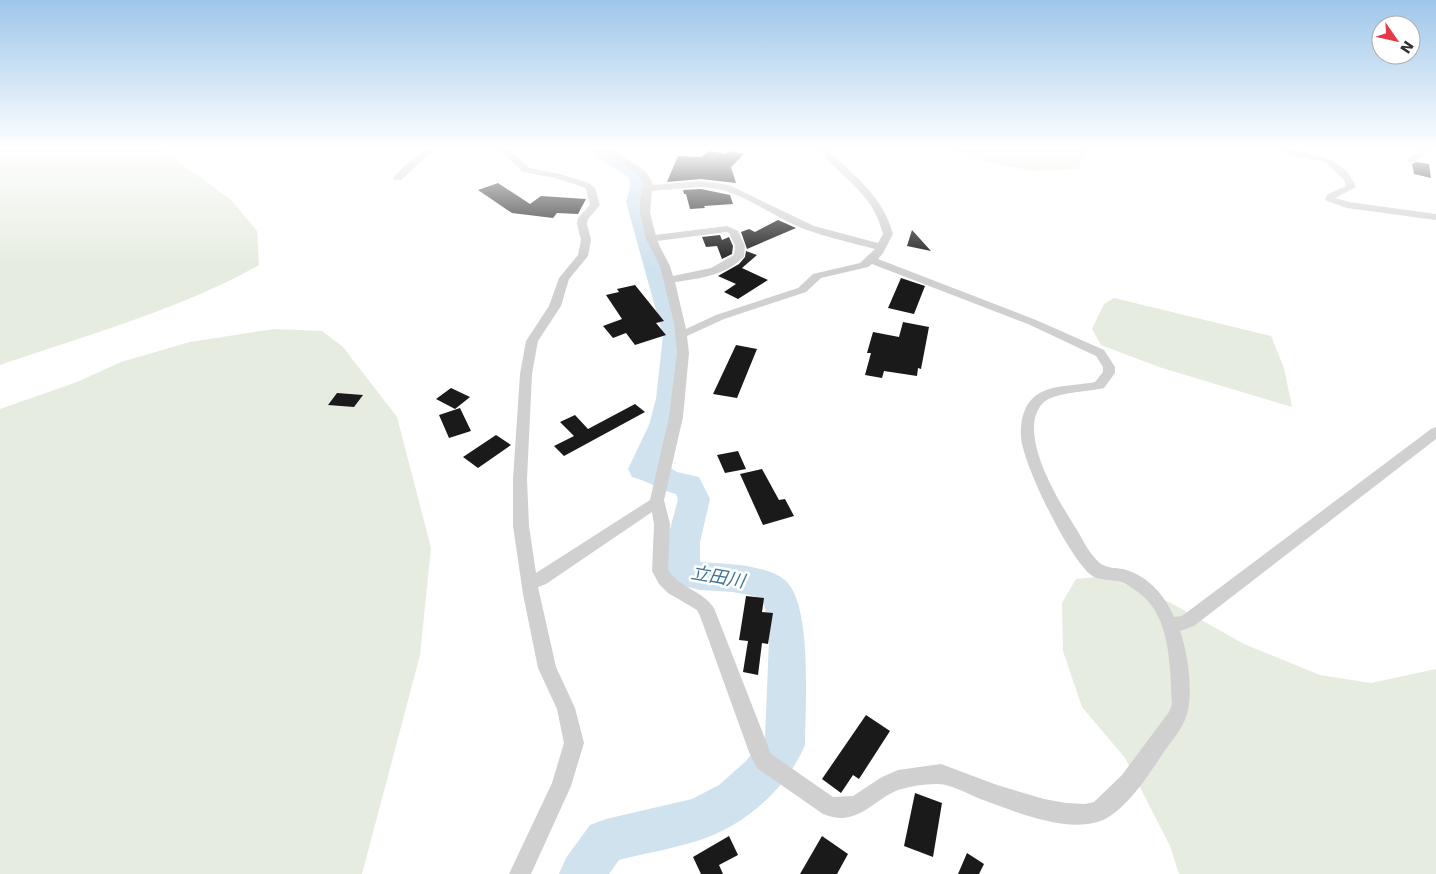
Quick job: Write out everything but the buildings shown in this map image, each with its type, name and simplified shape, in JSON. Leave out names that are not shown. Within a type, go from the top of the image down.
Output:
[{"type":"street","points":[[520,874],[561,786],[574,743],[566,708],[547,668],[521,526],[520,479],[526,374],[532,341],[555,306],[564,278],[583,256],[586,240],[582,224],[583,218],[595,205],[590,188]]},
{"type":"street","points":[[648,188],[644,200],[652,239],[665,266],[669,280],[683,354],[676,417],[657,500],[662,524],[660,571],[665,580],[674,588],[703,605],[708,613],[764,761],[830,807],[843,809],[859,804],[898,780],[927,774],[941,774],[1021,804],[1082,814],[1099,811],[1119,793],[1177,717],[1181,704],[1177,646],[1163,610],[1152,594],[1124,576],[1098,570],[1086,559],[1032,463],[1027,430],[1030,413],[1036,402],[1053,394],[1099,385],[1109,373],[1109,367],[1100,353],[877,254],[810,228],[750,199],[742,192],[729,188]]},
{"type":"street","points":[[680,333],[689,332],[720,317],[802,290],[817,276],[864,265],[877,254],[888,234],[887,226],[874,201],[861,188]]},
{"type":"street","points":[[1349,188],[1331,196],[1330,199],[1348,205],[1436,217]]},
{"type":"street","points":[[652,239],[727,229],[733,231],[740,246],[739,256],[733,262],[698,275],[669,280]]},
{"type":"street","points":[[1169,624],[1180,624],[1188,621],[1436,432]]},
{"type":"street","points":[[530,583],[540,579],[647,508],[658,503]]},
{"type":"shaded area","points":[[0,188],[214,188],[231,200],[257,231],[259,265],[165,309],[0,365]]},
{"type":"shaded area","points":[[1114,298],[1271,336],[1284,368],[1292,407],[1159,367],[1101,345],[1092,329],[1104,304]]},
{"type":"shaded area","points":[[274,329],[322,331],[343,347],[397,417],[431,548],[420,655],[362,874],[0,874],[0,409],[77,382],[121,362],[190,342]]},
{"type":"shaded area","points":[[1105,576],[1171,603],[1244,644],[1320,675],[1371,683],[1436,669],[1436,874],[1179,874],[1170,846],[1125,758],[1082,707],[1063,651],[1062,603],[1076,579]]},
{"type":"waterway","name":"立田川","points":[[582,874],[606,841],[698,819],[734,800],[760,777],[785,745],[787,640],[782,606],[774,591],[762,584],[733,578],[683,573],[684,542],[694,499],[688,485],[669,481],[652,470],[643,469],[663,425],[670,399],[675,336],[636,202],[640,188]]}]
